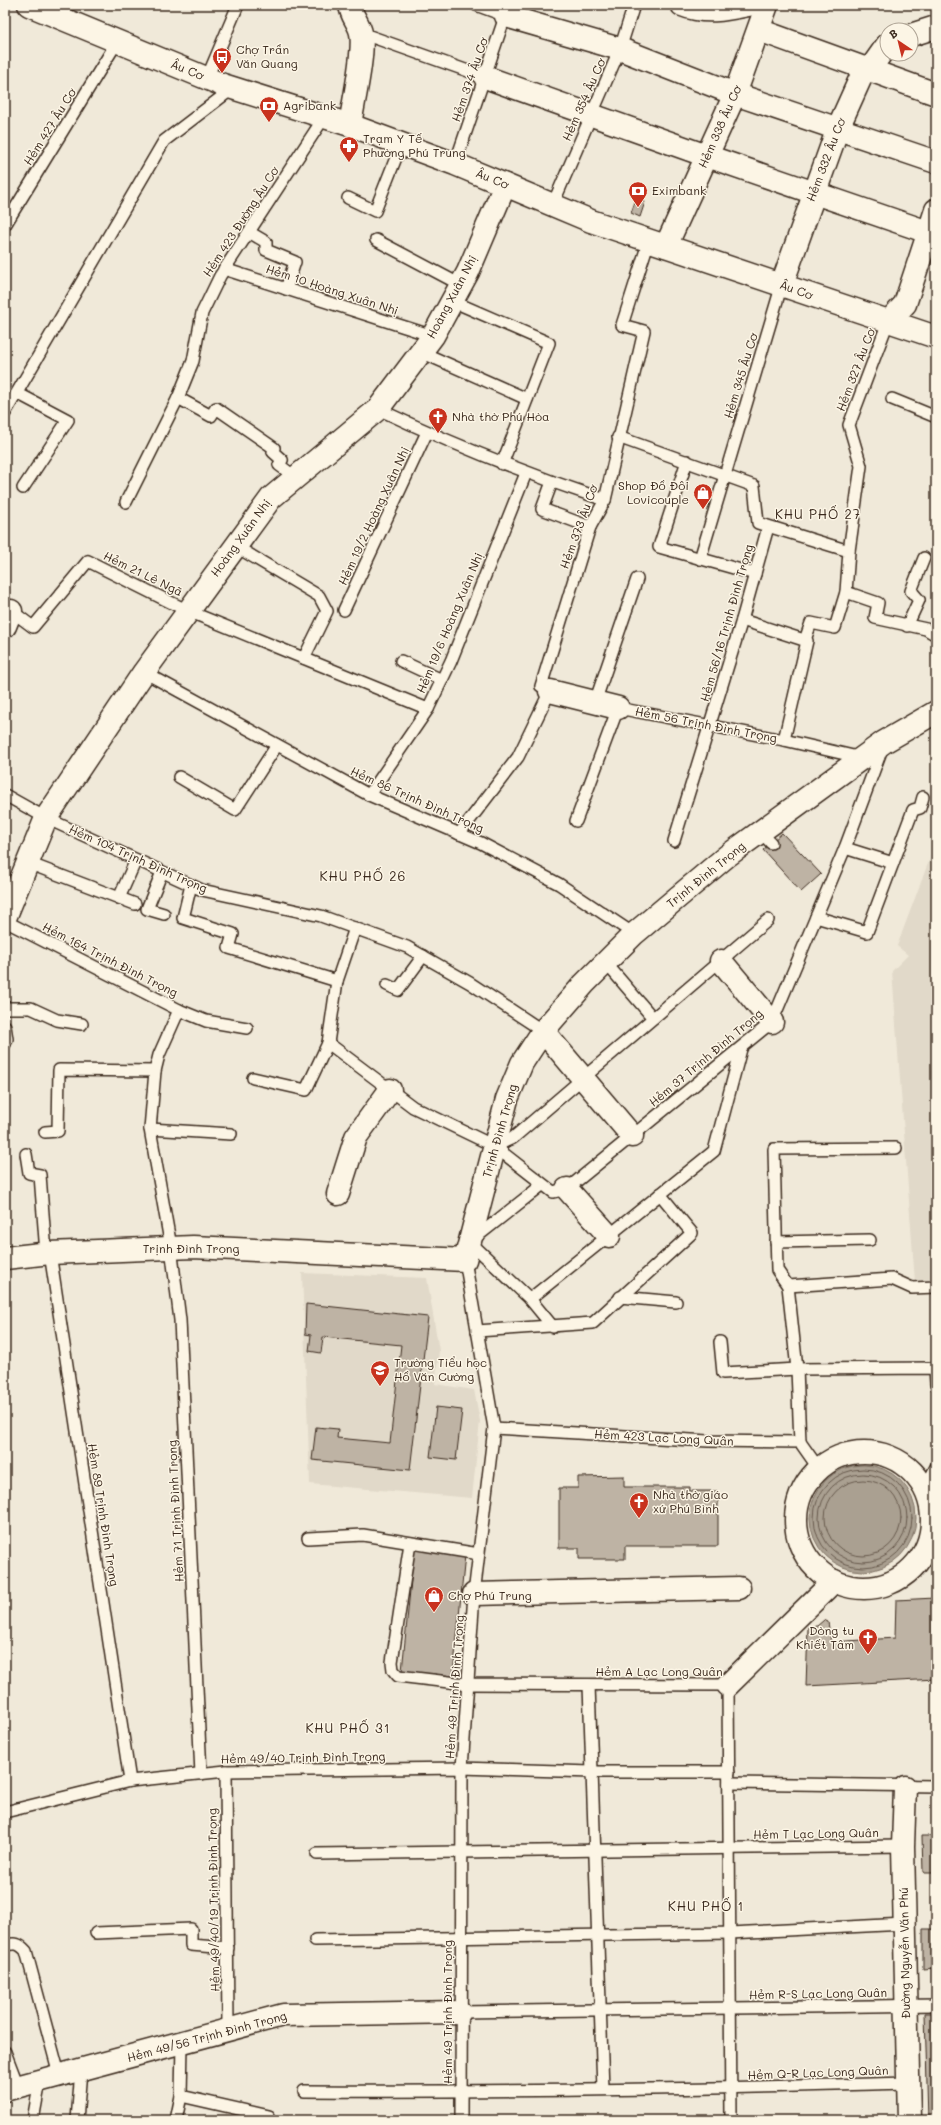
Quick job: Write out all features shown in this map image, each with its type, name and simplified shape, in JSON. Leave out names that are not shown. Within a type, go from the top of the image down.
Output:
[{"type":"street","name":"Âu Cơ","points":[[29,5],[232,89],[325,116],[350,125],[455,164],[591,221],[936,337]]},
{"type":"street","points":[[350,5],[350,12],[361,33],[360,60],[350,125]]},
{"type":"street","points":[[682,5],[692,9],[720,11],[748,5]]},
{"type":"street","name":"Hẻm 338 Âu Cơ","points":[[657,243],[707,156],[735,94],[767,5]]},
{"type":"street","points":[[508,10],[620,49],[735,94],[936,162]]},
{"type":"street","points":[[919,32],[936,27]]},
{"type":"street","points":[[759,30],[936,94]]},
{"type":"street","name":"Hẻm 332 Âu Cơ","points":[[782,284],[813,193],[838,128],[861,77],[870,69],[879,56]]},
{"type":"street","points":[[485,77],[813,193],[932,232]]},
{"type":"street","name":"Hoàng Xuân Nhị","points":[[5,919],[46,818],[144,672],[271,498],[378,409],[427,344],[457,293],[506,185]]},
{"type":"street","points":[[888,322],[905,304],[932,232],[936,210]]},
{"type":"street","name":"Hẻm 56 Trịnh Đình Trọng","points":[[550,691],[618,708]]},
{"type":"street","name":"Trịnh Đình Trọng","points":[[5,1258],[48,1253],[171,1247],[468,1251],[494,1146],[514,1080],[532,1047],[543,1031],[605,962],[634,934],[727,856],[766,837],[862,758],[884,742],[936,712]]},
{"type":"street","points":[[720,961],[772,1022]]},
{"type":"street","name":"Hẻm 104 Trịnh Đình Trọng","points":[[543,1031],[632,1136]]},
{"type":"street","points":[[338,1194],[356,1137],[390,1090]]},
{"type":"street","points":[[567,1189],[609,1236]]},
{"type":"street","points":[[857,1452],[877,1453],[896,1460],[913,1472],[931,1501],[933,1523],[930,1539],[930,1555],[894,1581],[874,1587],[854,1587],[834,1581],[820,1572],[809,1560],[801,1546],[797,1529],[797,1513],[800,1496],[808,1482],[819,1469],[837,1458],[857,1452]]},
{"type":"street","points":[[728,1686],[834,1581]]},
{"type":"street","points":[[474,1594],[739,1588]]},
{"type":"street","name":"Đường Nguyễn Văn Phú","points":[[905,1787],[903,1846],[909,2120]]},
{"type":"street","name":"Hẻm 49/56 Trịnh Đình Trọng","points":[[12,2088],[283,2015],[460,2012]]},
{"type":"lane","points":[[207,78],[238,5]]},
{"type":"lane","points":[[476,5],[508,10]]},
{"type":"lane","name":"Hẻm 354 Âu Cơ","points":[[553,204],[620,49],[634,5]]},
{"type":"lane","name":"Hẻm 374 Âu Cơ","points":[[455,164],[508,10]]},
{"type":"lane","points":[[361,33],[485,77]]},
{"type":"lane","name":"Hẻm 427 Âu Cơ","points":[[5,225],[118,42]]},
{"type":"lane","points":[[5,413],[164,141],[232,89]]},
{"type":"lane","name":"Hẻm 423 Đường Âu Cơ","points":[[126,502],[178,398],[193,361],[202,313],[224,269],[325,116]]},
{"type":"lane","points":[[348,198],[375,211],[401,145]]},
{"type":"lane","points":[[249,232],[266,242],[266,250],[295,262],[286,289]]},
{"type":"lane","points":[[376,240],[457,293],[549,343],[502,464]]},
{"type":"lane","name":"Hẻm 373 Âu Cơ","points":[[550,691],[540,686],[590,527],[605,500],[618,437],[644,331],[622,325],[657,243]]},
{"type":"lane","name":"Hẻm 10 Hoàng Xuân Nhị","points":[[224,269],[286,289],[427,344],[528,399]]},
{"type":"lane","name":"Hẻm 345 Âu Cơ","points":[[700,558],[782,284]]},
{"type":"lane","name":"Hẻm 327 Âu Cơ","points":[[805,640],[811,622],[835,628],[846,592],[849,551],[861,466],[850,425],[888,322]]},
{"type":"lane","points":[[17,394],[68,420],[23,488]]},
{"type":"lane","points":[[178,398],[211,416],[216,408],[274,448],[273,452],[282,460],[279,465],[295,477]]},
{"type":"lane","points":[[892,399],[936,417]]},
{"type":"lane","points":[[378,409],[502,464],[605,500]]},
{"type":"lane","name":"Hẻm 19/2 Hoàng Xuân Nhị","points":[[344,610],[427,432]]},
{"type":"lane","points":[[618,437],[754,486],[758,523],[849,551]]},
{"type":"lane","points":[[687,461],[659,547],[755,574]]},
{"type":"lane","name":"Hẻm 19/6 Hoàng Xuân Nhị","points":[[369,795],[428,709],[442,680],[526,473]]},
{"type":"lane","points":[[552,482],[542,509],[590,527]]},
{"type":"lane","name":"Hẻm 56/16 Trịnh Đình Trọng","points":[[674,841],[742,620],[768,526]]},
{"type":"lane","points":[[235,546],[319,596],[327,612],[304,658]]},
{"type":"lane","points":[[907,626],[919,600],[911,591],[924,558]]},
{"type":"lane","name":"Hẻm 21 Lê Ngã","points":[[7,614],[33,627],[88,561],[188,611]]},
{"type":"lane","points":[[595,702],[638,579]]},
{"type":"lane","points":[[846,592],[878,603],[875,618],[926,629],[936,635]]},
{"type":"lane","points":[[188,611],[428,709]]},
{"type":"lane","points":[[742,620],[808,641],[784,740]]},
{"type":"lane","points":[[401,661],[442,680]]},
{"type":"lane","name":"Hẻm 86 Trịnh Đình Trọng","points":[[144,672],[369,795],[481,843],[559,884],[634,934]]},
{"type":"lane","points":[[459,834],[518,757],[550,691]]},
{"type":"lane","points":[[576,821],[618,708]]},
{"type":"lane","name":"Hẻm 56 Trịnh Đình Trọng","points":[[618,708],[710,727],[784,740],[862,758]]},
{"type":"lane","name":"Hẻm 37 Trịnh Đình Trọng","points":[[567,1189],[741,1049],[772,1022],[845,848],[884,742]]},
{"type":"lane","points":[[179,777],[235,810],[277,745]]},
{"type":"lane","name":"Hẻm 104 Trịnh Đình Trọng","points":[[5,794],[46,818],[202,890],[321,916],[407,947],[470,983],[543,1031]]},
{"type":"lane","points":[[816,917],[867,932],[913,810],[920,808],[923,797]]},
{"type":"lane","points":[[845,848],[893,864]]},
{"type":"lane","points":[[119,898],[136,860]]},
{"type":"lane","points":[[28,863],[135,904]]},
{"type":"lane","points":[[162,872],[147,909],[164,914]]},
{"type":"lane","points":[[191,885],[183,918],[233,934],[229,948],[337,981]]},
{"type":"lane","name":"Hẻm 164 Trịnh Đình Trọng","points":[[5,919],[179,1010],[159,1055],[155,1071],[150,1129],[171,1247]]},
{"type":"lane","points":[[494,1146],[513,1138],[768,920]]},
{"type":"lane","points":[[253,1078],[306,1090],[328,1043],[337,981],[355,928]]},
{"type":"lane","points":[[387,985],[398,990],[422,956]]},
{"type":"lane","points":[[605,962],[653,1018]]},
{"type":"lane","points":[[5,1008],[31,1008],[57,1020],[82,1024]]},
{"type":"lane","points":[[179,1010],[206,1022],[247,1028]]},
{"type":"lane","points":[[5,1026],[7,1039],[5,1044]]},
{"type":"lane","points":[[328,1043],[413,1107],[494,1146],[553,1192],[560,1192],[567,1189]]},
{"type":"lane","points":[[530,1299],[714,1151],[741,1049]]},
{"type":"lane","points":[[45,1132],[58,1131],[59,1070],[155,1071]]},
{"type":"lane","points":[[150,1129],[231,1134]]},
{"type":"lane","points":[[819,1469],[800,1442],[797,1369],[788,1286],[777,1270],[774,1149],[896,1148]]},
{"type":"lane","name":"Hẻm 89 Trịnh Đình Trọng","points":[[26,1154],[29,1174],[40,1175],[48,1253],[130,1781]]},
{"type":"lane","points":[[542,1184],[468,1251],[530,1299],[553,1327]]},
{"type":"lane","points":[[477,1331],[553,1327],[593,1323],[692,1233],[660,1194]]},
{"type":"lane","points":[[776,1242],[870,1240]]},
{"type":"lane","name":"Hẻm 71 Trịnh Đình Trọng","points":[[171,1247],[180,1320],[201,1774]]},
{"type":"lane","name":"Hẻm 49 Trịnh Đình Trọng","points":[[461,2120],[461,1853],[462,1768],[466,1684],[474,1594],[494,1428],[477,1331],[468,1251]]},
{"type":"lane","points":[[788,1286],[892,1279],[912,1288],[936,1287]]},
{"type":"lane","points":[[620,1297],[676,1302]]},
{"type":"lane","points":[[720,1342],[723,1373],[797,1369],[935,1368],[936,1386]]},
{"type":"lane","name":"Hẻm 423 Lạc Long Quân","points":[[494,1428],[708,1441],[800,1442]]},
{"type":"lane","points":[[931,1501],[936,1467]]},
{"type":"lane","points":[[308,1538],[363,1535],[479,1554]]},
{"type":"lane","name":"Hẻm A Lạc Long Quân","points":[[410,1543],[392,1662],[393,1670],[398,1676],[466,1684],[728,1686]]},
{"type":"lane","points":[[589,1685],[603,2089]]},
{"type":"lane","points":[[728,1686],[731,2120]]},
{"type":"lane","name":"Hẻm 49/40 Trịnh Đình Trọng","points":[[5,1812],[130,1781],[226,1771],[462,1768],[729,1777],[905,1787],[936,1786]]},
{"type":"lane","name":"Hẻm 49/40/19 Trịnh Đình Trọng","points":[[226,1771],[228,2030]]},
{"type":"lane","name":"Hẻm T Lạc Long Quân","points":[[317,1854],[903,1846]]},
{"type":"lane","points":[[315,1940],[730,1933],[905,1924]]},
{"type":"lane","points":[[96,1933],[191,1929],[191,1946],[228,1948]]},
{"type":"lane","points":[[5,1945],[16,1943],[22,1946],[26,1951],[50,2078],[33,2120]]},
{"type":"lane","name":"Hẻm R-S Lạc Long Quân","points":[[460,2012],[936,2005]]},
{"type":"lane","points":[[176,2120],[181,2096],[182,2042]]},
{"type":"lane","points":[[5,2052],[12,2088]]},
{"type":"lane","points":[[77,2120],[82,2070]]},
{"type":"lane","name":"Hẻm Q-R Lạc Long Quân","points":[[304,2091],[461,2092],[731,2088],[907,2083]]},
{"type":"lane","points":[[181,2096],[269,2116]]},
{"type":"shaded area","points":[[936,842],[936,1281],[915,1282],[892,971],[908,955],[897,946]]},
{"type":"shaded area","name":"Trường Tiểu học Hồ Văn Cường","points":[[302,1273],[427,1278],[439,1351],[435,1384],[474,1390],[480,1421],[472,1498],[310,1484]]},
{"type":"water","points":[[863,1465],[883,1469],[901,1480],[912,1498],[916,1518],[912,1538],[901,1556],[883,1567],[863,1571],[843,1567],[825,1556],[814,1538],[810,1518],[814,1498],[825,1480],[843,1469]]},
{"type":"building","name":"Eximbank","points":[[636,199],[645,202],[640,217],[631,213]]},
{"type":"building","points":[[782,833],[821,874],[801,892],[763,850]]},
{"type":"building","points":[[306,1304],[428,1317],[410,1470],[312,1460],[316,1427],[338,1429],[337,1438],[390,1443],[401,1345],[323,1337],[321,1353],[309,1351],[311,1335],[305,1334]]},
{"type":"building","points":[[436,1407],[462,1410],[456,1460],[430,1457]]},
{"type":"building","name":"Nhà thờ giáo xứ Phú Bình","points":[[624,1476],[624,1487],[690,1487],[690,1491],[718,1491],[718,1546],[625,1546],[625,1559],[579,1559],[579,1548],[559,1548],[559,1488],[578,1488],[578,1477]]},
{"type":"building","name":"Chợ Phú Trung","points":[[414,1550],[465,1555],[453,1676],[402,1671]]},
{"type":"building","name":"Dòng tu Khiết Tâm","points":[[935,1598],[936,1679],[806,1686],[808,1627],[817,1626],[824,1620],[828,1622],[831,1642],[895,1638],[896,1600]]},
{"type":"building","points":[[922,1836],[936,1836],[936,1872],[923,1872]]},
{"type":"building","points":[[923,1929],[936,1929],[936,1968],[923,1969]]},
{"type":"building","points":[[925,2013],[936,2013],[936,2120],[928,2120]]},
{"type":"place","name":"Chợ Trần Văn Quang","points":[[222,74]]},
{"type":"place","name":"Agribank","points":[[269,123]]},
{"type":"place","name":"Trạm Y Tế Phường Phú Trung","points":[[349,163]]},
{"type":"place","name":"Eximbank","points":[[638,208]]},
{"type":"place","name":"Nhà thờ Phú Hòa","points":[[438,434]]},
{"type":"place","name":"Shop Đồ Đôi Lovicouple","points":[[703,510]]},
{"type":"place","name":"Trường Tiểu học Hồ Văn Cường","points":[[380,1387]]},
{"type":"place","name":"Nhà thờ giáo xứ Phú Bình","points":[[639,1519]]},
{"type":"place","name":"Chợ Phú Trung","points":[[434,1613]]},
{"type":"place","name":"Dòng tu Khiết Tâm","points":[[868,1655]]},
{"type":"district","name":"KHU PHỐ 27","points":[[818,514]]},
{"type":"district","name":"KHU PHỐ 26","points":[[363,876]]},
{"type":"district","name":"KHU PHỐ 31","points":[[348,1728]]},
{"type":"district","name":"KHU PHỐ 1","points":[[706,1906]]}]
